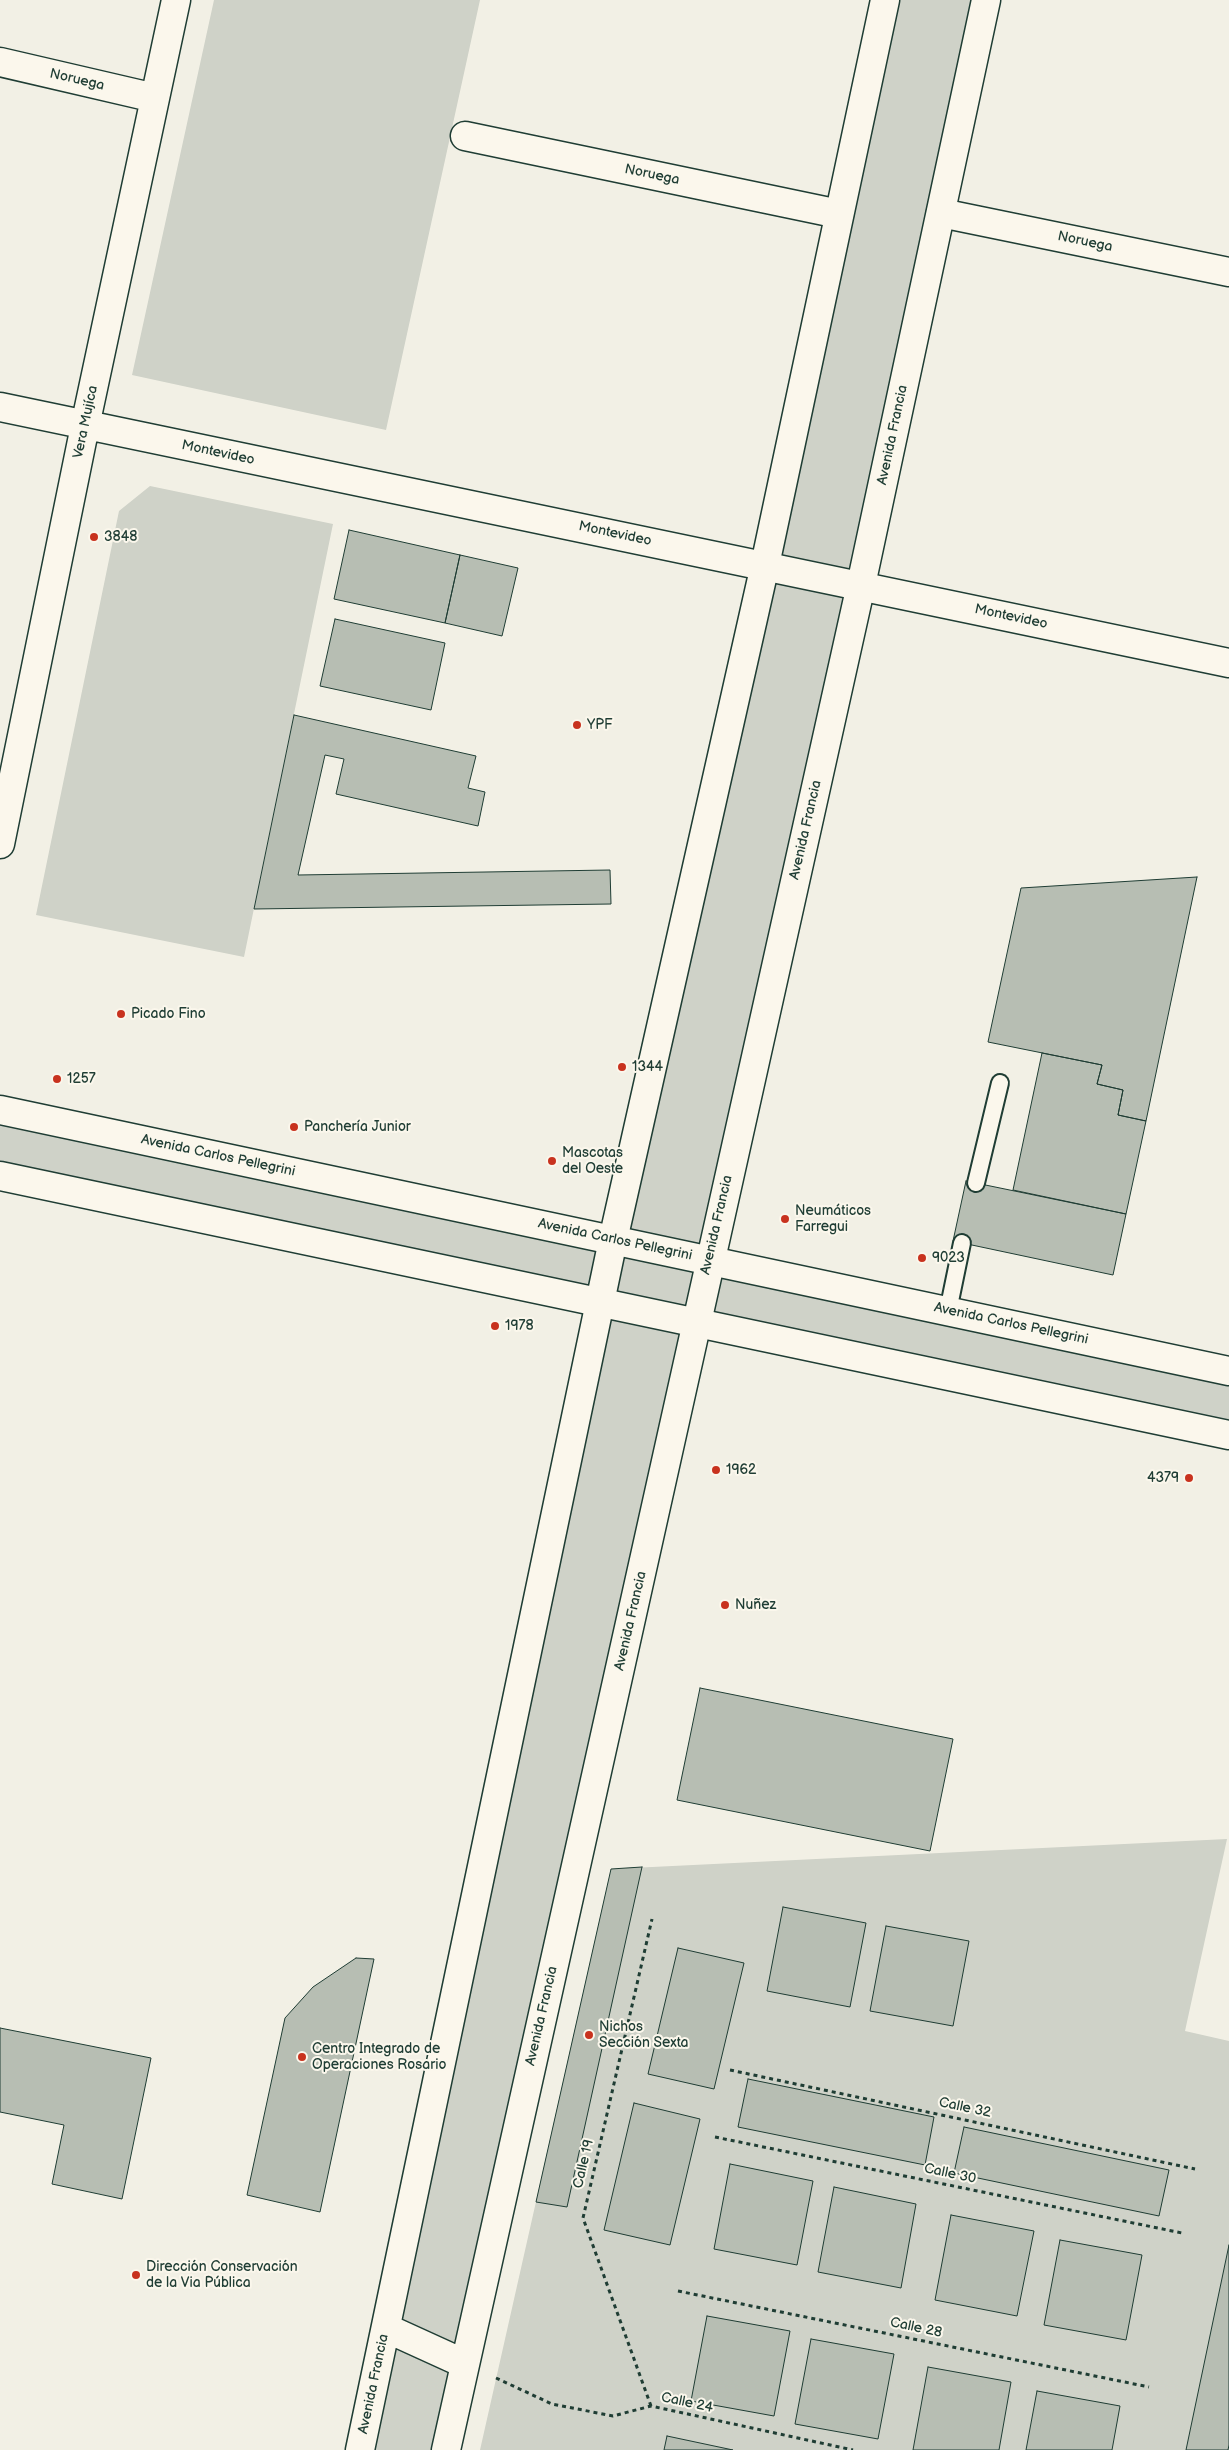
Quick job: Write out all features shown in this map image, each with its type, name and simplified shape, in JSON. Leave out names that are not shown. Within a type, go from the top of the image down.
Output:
[{"type":"main road","name":"Vera Mujíca","points":[[0,844],[85,426],[176,0]]},
{"type":"main road","name":"Avenida Francia","points":[[360,2450],[613,1240],[765,564],[885,0]]},
{"type":"main road","name":"Avenida Francia","points":[[446,2450],[709,1260],[861,585],[986,0]]},
{"type":"main road","name":"Noruega","points":[[0,62],[155,98]]},
{"type":"main road","name":"Noruega","points":[[464,136],[839,214]]},
{"type":"main road","name":"Noruega","points":[[940,213],[1229,272]]},
{"type":"main road","name":"Montevideo","points":[[0,407],[85,426],[765,564],[1229,663]]},
{"type":"main road","name":"Avenida Carlos Pellegrini","points":[[0,1110],[1229,1370]]},
{"type":"main road","points":[[0,1176],[1229,1435]]},
{"type":"main road","points":[[386,2328],[464,2364]]},
{"type":"lane","points":[[976,1183],[1000,1083]]},
{"type":"lane","points":[[948,1311],[962,1243]]},
{"type":"path","name":"Calle 19","points":[[651,2406],[583,2218],[652,1919]]},
{"type":"path","name":"Calle 32","points":[[730,2070],[1195,2169]]},
{"type":"path","name":"Calle 30","points":[[714,2137],[1182,2233]]},
{"type":"path","name":"Calle 28","points":[[678,2291],[1149,2387]]},
{"type":"path","name":"Calle 24","points":[[464,2364],[552,2404],[612,2416],[651,2406],[853,2450]]},
{"type":"shaded area","points":[[214,0],[480,0],[386,430],[132,375]]},
{"type":"shaded area","points":[[885,0],[986,0],[709,1260],[1229,1371],[1229,1435],[696,1323],[446,2450],[360,2450],[600,1304],[0,1176],[0,1110],[613,1240]]},
{"type":"shaded area","points":[[150,486],[333,524],[244,957],[36,915],[119,511]]},
{"type":"shaded area","points":[[1227,1839],[1185,2031],[1229,2041],[1229,2450],[480,2450],[611,1869]]},
{"type":"building","points":[[349,530],[460,555],[445,623],[334,599]]},
{"type":"building","points":[[460,555],[518,568],[502,636],[445,623]]},
{"type":"building","points":[[335,619],[445,643],[431,710],[320,686]]},
{"type":"building","points":[[294,715],[476,756],[468,788],[485,792],[478,826],[336,794],[344,759],[325,755],[298,875],[610,870],[611,904],[254,909]]},
{"type":"building","points":[[1197,877],[1146,1121],[1118,1115],[1123,1090],[1097,1084],[1102,1065],[988,1042],[1021,888]]},
{"type":"building","points":[[1042,1053],[1102,1065],[1097,1084],[1123,1090],[1118,1115],[1146,1121],[1126,1214],[1013,1190]]},
{"type":"building","points":[[966,1181],[1126,1214],[1113,1275],[953,1241]]},
{"type":"building","points":[[700,1688],[953,1739],[930,1851],[677,1800]]},
{"type":"building","name":"Nichos Sección Sexta","points":[[642,1867],[567,2207],[536,2202],[611,1869]]},
{"type":"building","points":[[783,1907],[866,1923],[850,2007],[767,1991]]},
{"type":"building","points":[[886,1926],[969,1941],[953,2026],[870,2011]]},
{"type":"building","points":[[678,1948],[744,1963],[714,2089],[648,2074]]},
{"type":"building","points":[[356,1958],[374,1959],[320,2212],[247,2195],[285,2018],[313,1987]]},
{"type":"building","points":[[0,2028],[151,2058],[122,2199],[52,2184],[64,2125],[0,2112]]},
{"type":"building","points":[[748,2079],[934,2117],[925,2165],[738,2127]]},
{"type":"building","points":[[634,2103],[700,2119],[670,2245],[604,2230]]},
{"type":"building","points":[[964,2127],[1169,2170],[1159,2216],[954,2173]]},
{"type":"building","points":[[730,2164],[813,2181],[797,2265],[714,2249]]},
{"type":"building","points":[[834,2187],[916,2204],[901,2288],[818,2272]]},
{"type":"building","points":[[951,2215],[1034,2231],[1017,2316],[935,2300]]},
{"type":"building","points":[[1060,2240],[1142,2255],[1126,2340],[1044,2325]]},
{"type":"building","points":[[1229,2245],[1228,2450],[1186,2450]]},
{"type":"building","points":[[707,2316],[790,2331],[774,2416],[691,2401]]},
{"type":"building","points":[[811,2339],[894,2354],[878,2439],[795,2424]]},
{"type":"building","points":[[928,2367],[1011,2382],[999,2450],[913,2450]]},
{"type":"building","points":[[1037,2391],[1120,2406],[1112,2450],[1026,2450]]},
{"type":"building","points":[[667,2436],[733,2450],[664,2450]]},
{"type":"place","name":"3848","points":[[94,537]]},
{"type":"place","name":"YPF","points":[[577,725]]},
{"type":"place","name":"Picado Fino","points":[[121,1014]]},
{"type":"place","name":"1344","points":[[622,1067]]},
{"type":"place","name":"1257","points":[[57,1079]]},
{"type":"place","name":"Panchería Junior","points":[[294,1127]]},
{"type":"place","name":"Mascotas del Oeste","points":[[552,1161]]},
{"type":"place","name":"Neumáticos Farregui","points":[[785,1219]]},
{"type":"place","name":"9023","points":[[922,1258]]},
{"type":"place","name":"1978","points":[[495,1326]]},
{"type":"place","name":"1962","points":[[716,1470]]},
{"type":"place","name":"4379","points":[[1189,1478]]},
{"type":"place","name":"Nuñez","points":[[725,1605]]},
{"type":"place","name":"Nichos Sección Sexta","points":[[589,2035]]},
{"type":"place","name":"Centro Integrado de Operaciones Rosario","points":[[302,2057]]},
{"type":"place","name":"Dirección Conservación de la Via Pública","points":[[136,2275]]}]
